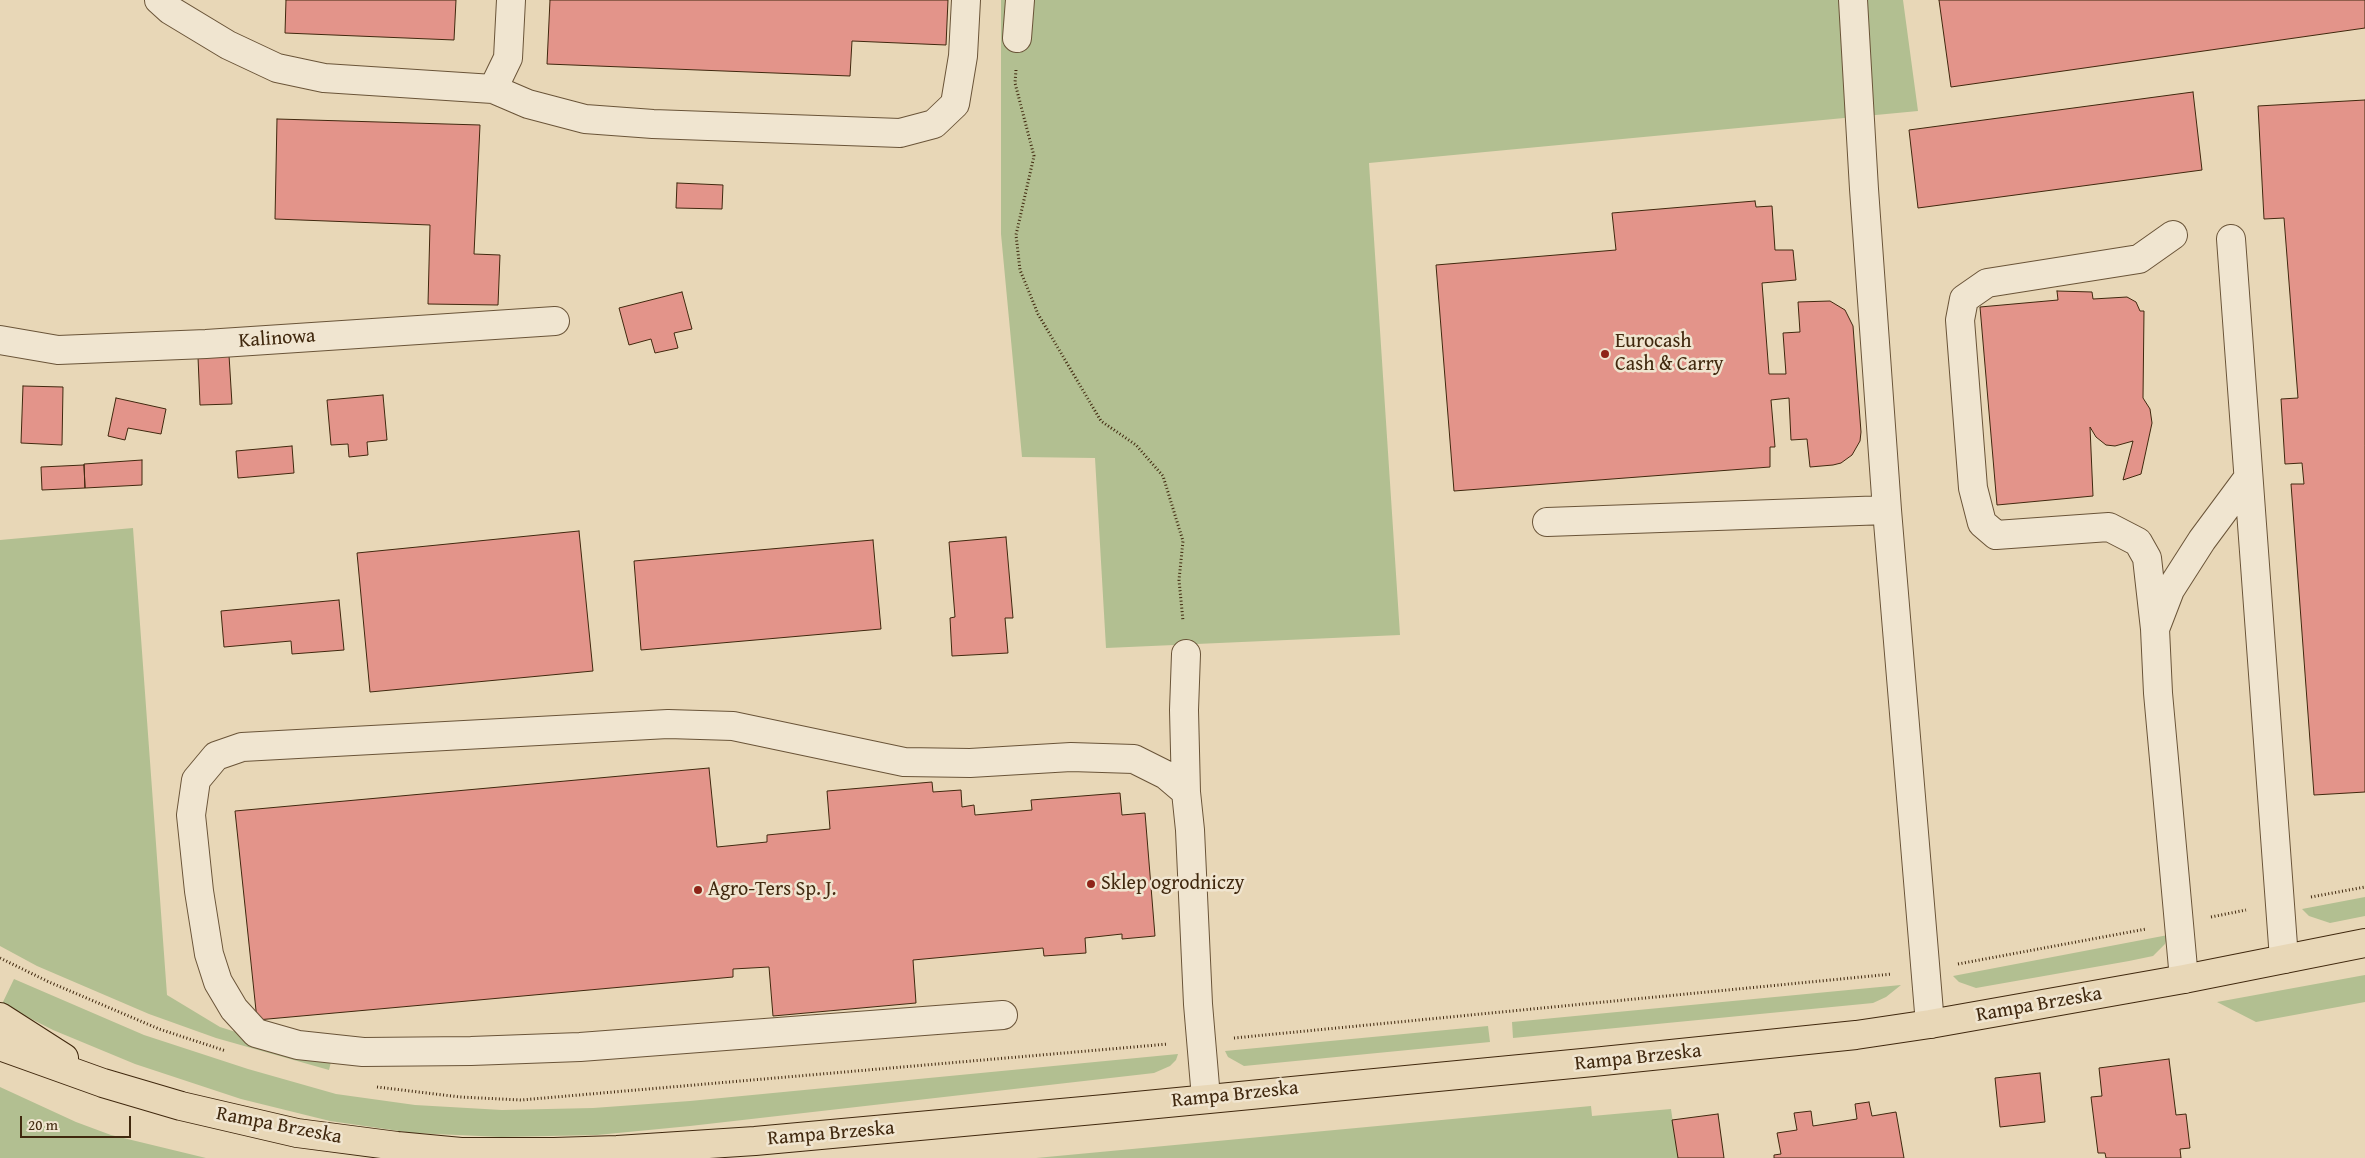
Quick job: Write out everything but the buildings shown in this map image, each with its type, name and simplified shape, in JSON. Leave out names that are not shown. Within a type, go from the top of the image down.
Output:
[{"type":"highway","name":"Rampa Brzeska","points":[[0,1046],[103,1083],[181,1106],[297,1133],[397,1146],[480,1152],[608,1150],[755,1141],[1105,1109],[1856,1035],[1930,1024],[2184,979],[2365,943]]},
{"type":"highway","name":"Rampa Brzeska","points":[[0,1017],[103,1083]]},
{"type":"street","points":[[159,0],[170,10],[228,45],[277,68],[324,78],[493,89],[528,104],[585,119],[653,124],[900,133],[934,124],[955,104],[963,56],[966,0]]},
{"type":"street","points":[[493,89],[508,58],[511,0]]},
{"type":"street","points":[[1017,38],[1020,0]]},
{"type":"street","points":[[1853,0],[1864,189],[1887,510],[1930,1024]]},
{"type":"street","points":[[2173,235],[2139,259],[1987,283],[1964,299],[1960,320],[1973,488],[1982,523],[1996,535],[2109,527],[2138,542],[2147,558],[2155,629],[2158,693],[2184,979]]},
{"type":"street","points":[[2231,239],[2284,959]]},
{"type":"street","name":"Kalinowa","points":[[0,340],[58,350],[206,344],[555,321]]},
{"type":"street","points":[[2155,629],[2170,590],[2202,540],[2248,478]]},
{"type":"street","points":[[1547,522],[1887,510]]},
{"type":"street","points":[[1186,654],[1184,710],[1186,792],[1190,830],[1198,1004],[1206,1098]]},
{"type":"street","points":[[1003,1015],[758,1035],[471,1052],[363,1052],[298,1045],[256,1033],[234,1009],[218,982],[209,954],[199,891],[191,816],[196,780],[216,756],[242,747],[668,724],[733,726],[904,762],[970,763],[1071,757],[1134,759],[1166,775],[1186,792]]},
{"type":"path","points":[[1017,38],[1015,83],[1034,156],[1016,235],[1020,270],[1038,314],[1101,422],[1136,444],[1163,476],[1183,540],[1179,580],[1186,654]]},
{"type":"green space","points":[[1001,0],[1903,0],[1918,111],[1369,163],[1400,635],[1106,648],[1095,458],[1022,457],[1001,234]]},
{"type":"green space","points":[[133,528],[167,995],[220,1027],[331,1062],[329,1070],[216,1038],[149,1014],[37,966],[0,946],[0,540]]},
{"type":"green space","points":[[2365,897],[2365,916],[2330,923],[2309,916],[2302,909]]},
{"type":"green space","points":[[2168,935],[2165,944],[2153,956],[2129,961],[1976,988],[1959,982],[1953,976]]},
{"type":"green space","points":[[2365,975],[2365,1002],[2256,1022],[2217,1002]]},
{"type":"green space","points":[[14,979],[144,1035],[248,1069],[336,1094],[415,1105],[502,1110],[593,1108],[690,1101],[1178,1054],[1176,1060],[1170,1066],[1154,1073],[690,1126],[597,1135],[501,1137],[413,1133],[330,1121],[241,1099],[135,1064],[53,1030],[2,1004]]},
{"type":"green space","points":[[1901,985],[1886,997],[1873,1003],[1513,1038],[1512,1022]]},
{"type":"green space","points":[[1488,1026],[1490,1042],[1244,1066],[1228,1057],[1225,1051]]},
{"type":"green space","points":[[0,1087],[76,1122],[111,1135],[206,1158],[0,1158]]},
{"type":"green space","points":[[1591,1106],[1592,1116],[1671,1109],[1678,1158],[1036,1158]]},
{"type":"place","name":"Eurocash Cash & Carry","points":[[1605,354]]},
{"type":"place","name":"Sklep ogrodniczy","points":[[1091,884]]},
{"type":"place","name":"Agro-Ters Sp. J.","points":[[698,890]]}]
